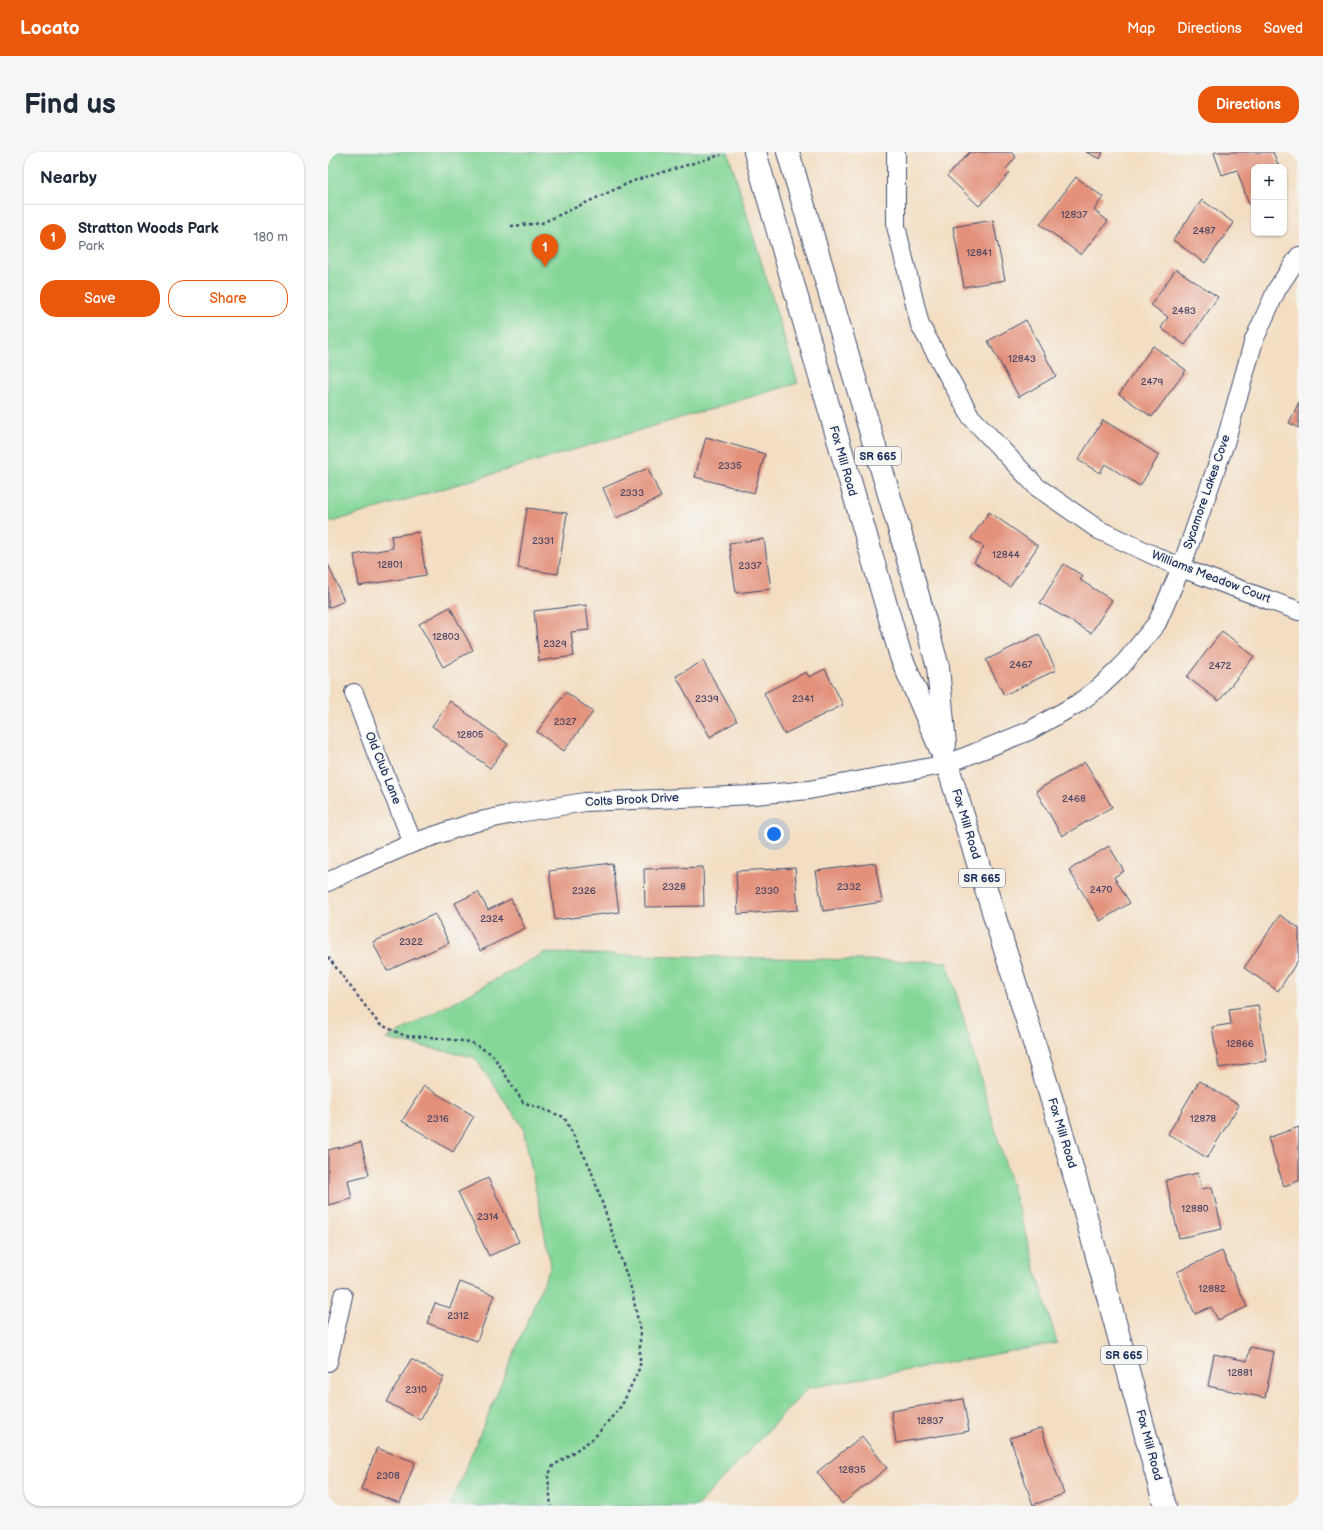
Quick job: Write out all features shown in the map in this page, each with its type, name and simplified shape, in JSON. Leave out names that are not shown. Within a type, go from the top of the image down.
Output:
[{"type":"main road","name":"Fox Mill Road","points":[[755,152],[901,657],[947,764],[1072,1166],[1166,1502]]},
{"type":"main road","name":"Fox Mill Road","points":[[788,152],[901,535],[938,667],[947,764]]},
{"type":"street","name":"Williams Meadow Court","points":[[896,152],[896,226],[920,325],[971,417],[1036,486],[1099,530],[1181,568],[1299,612]]},
{"type":"street","name":"Sycamore Lakes Cove","points":[[947,764],[1029,731],[1077,704],[1100,687],[1121,668],[1157,623],[1181,568],[1225,443],[1254,340],[1277,289],[1299,256]]},
{"type":"street","name":"Old Club Lane","points":[[354,693],[413,843]]},
{"type":"street","name":"Colts Brook Drive","points":[[328,882],[353,869],[413,843],[472,823],[512,814],[585,802],[754,795],[808,790],[947,764]]},
{"type":"street","points":[[328,1362],[342,1296]]},
{"type":"path","points":[[511,226],[542,223],[634,181],[721,155]]},
{"type":"path","points":[[328,957],[379,1024],[405,1036],[430,1037],[470,1042],[492,1054],[523,1102],[564,1117],[590,1167],[632,1291],[640,1331],[640,1368],[622,1405],[594,1438],[553,1466],[548,1476],[551,1506]]},
{"type":"green space","points":[[328,152],[728,152],[798,383],[328,523]]},
{"type":"green space","points":[[544,953],[947,962],[1057,1343],[808,1388],[697,1506],[450,1506],[551,1265],[523,1127],[474,1057],[386,1039]]},
{"type":"building","points":[[970,152],[1011,152],[1016,157],[1006,169],[1010,173],[979,206],[947,176]]},
{"type":"building","points":[[1086,152],[1103,152],[1100,159]]},
{"type":"building","points":[[1273,152],[1278,164],[1251,164],[1251,205],[1249,205],[1237,170],[1222,175],[1214,153]]},
{"type":"building","points":[[1076,177],[1103,197],[1094,210],[1108,221],[1081,255],[1040,224]]},
{"type":"building","points":[[1202,200],[1234,223],[1205,263],[1173,240]]},
{"type":"building","points":[[993,220],[1005,280],[964,287],[953,227]]},
{"type":"building","points":[[1176,269],[1218,297],[1185,345],[1161,328],[1168,317],[1151,305]]},
{"type":"building","points":[[1026,320],[1056,376],[1019,397],[988,341]]},
{"type":"building","points":[[1153,346],[1186,370],[1152,417],[1119,394]]},
{"type":"building","points":[[1299,402],[1299,428],[1289,423]]},
{"type":"building","points":[[1103,420],[1159,455],[1140,486],[1105,464],[1100,473],[1078,460]]},
{"type":"building","points":[[706,437],[765,454],[754,493],[695,477]]},
{"type":"building","points":[[648,468],[661,497],[616,518],[603,488]]},
{"type":"building","points":[[527,508],[567,513],[558,574],[518,568]]},
{"type":"building","points":[[989,512],[1038,546],[1010,587],[974,562],[984,547],[971,538]]},
{"type":"building","points":[[419,532],[426,575],[359,586],[354,555],[393,548],[391,536]]},
{"type":"building","points":[[764,539],[771,589],[736,593],[729,543]]},
{"type":"building","points":[[328,564],[344,601],[328,608]]},
{"type":"building","points":[[1064,564],[1083,576],[1080,580],[1112,600],[1091,633],[1040,603]]},
{"type":"building","points":[[586,605],[589,630],[571,632],[574,656],[539,661],[534,611]]},
{"type":"building","points":[[450,607],[473,650],[443,667],[419,624]]},
{"type":"building","points":[[1222,631],[1254,656],[1219,701],[1187,677]]},
{"type":"building","points":[[1039,634],[1056,670],[1004,695],[986,660]]},
{"type":"building","points":[[703,661],[737,721],[710,737],[676,676]]},
{"type":"building","points":[[825,669],[843,705],[784,734],[764,693],[806,672],[809,677]]},
{"type":"building","points":[[566,692],[593,712],[564,751],[537,732]]},
{"type":"building","points":[[450,701],[508,744],[490,768],[432,726]]},
{"type":"building","points":[[1085,762],[1112,807],[1062,836],[1036,791]]},
{"type":"building","points":[[1109,846],[1124,871],[1114,877],[1130,903],[1100,921],[1069,870]]},
{"type":"building","points":[[612,863],[619,912],[555,920],[549,871]]},
{"type":"building","points":[[875,863],[882,902],[823,911],[816,871]]},
{"type":"building","points":[[703,867],[704,906],[645,907],[644,869]]},
{"type":"building","points":[[795,868],[798,910],[738,914],[736,871]]},
{"type":"building","points":[[478,892],[488,910],[511,899],[525,928],[480,951],[455,903]]},
{"type":"building","points":[[435,914],[449,943],[387,971],[373,942]]},
{"type":"building","points":[[1280,915],[1299,928],[1299,959],[1278,991],[1244,968]]},
{"type":"building","points":[[1258,1005],[1267,1061],[1219,1068],[1212,1027],[1231,1024],[1229,1009]]},
{"type":"building","points":[[1199,1081],[1239,1105],[1207,1158],[1168,1134]]},
{"type":"building","points":[[424,1086],[474,1116],[453,1152],[402,1121]]},
{"type":"building","points":[[1299,1127],[1299,1181],[1284,1186],[1268,1138]]},
{"type":"building","points":[[361,1142],[369,1175],[348,1180],[352,1199],[328,1205],[328,1150]]},
{"type":"building","points":[[1198,1173],[1202,1189],[1212,1187],[1222,1229],[1179,1238],[1166,1180]]},
{"type":"building","points":[[488,1178],[519,1242],[489,1256],[458,1192]]},
{"type":"building","points":[[1222,1251],[1247,1307],[1218,1320],[1211,1307],[1195,1314],[1177,1272]]},
{"type":"building","points":[[460,1282],[494,1295],[477,1341],[427,1323],[435,1303],[450,1308]]},
{"type":"building","points":[[1250,1347],[1274,1352],[1265,1398],[1208,1386],[1214,1354],[1247,1361]]},
{"type":"building","points":[[411,1359],[444,1377],[420,1420],[387,1402]]},
{"type":"building","points":[[963,1399],[969,1431],[896,1443],[891,1411]]},
{"type":"building","points":[[1041,1428],[1064,1494],[1033,1505],[1010,1438]]},
{"type":"building","points":[[862,1436],[887,1468],[842,1504],[817,1472]]},
{"type":"building","points":[[377,1448],[415,1462],[400,1503],[361,1489]]},
{"type":"place","name":"Stratton Woods Park","points":[[545,267]]}]
